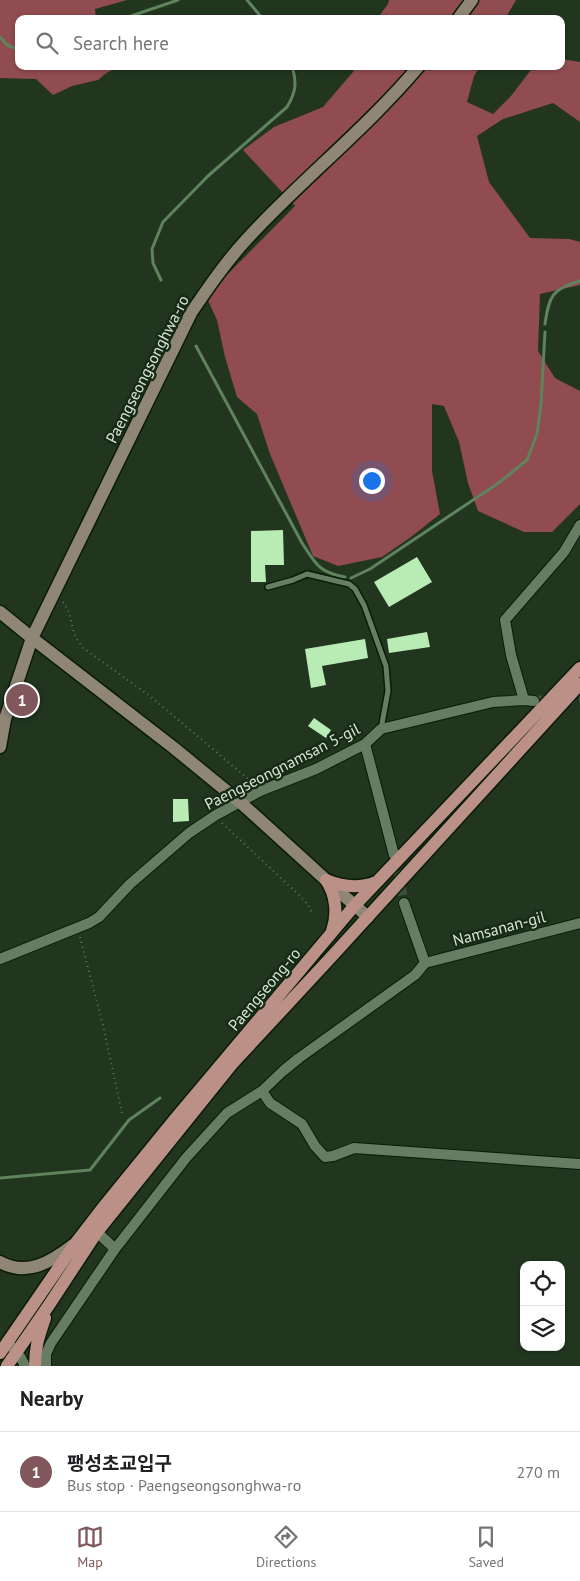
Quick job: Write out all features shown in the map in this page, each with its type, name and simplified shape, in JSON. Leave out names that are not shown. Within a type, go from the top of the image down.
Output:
[{"type":"main road","name":"Paengseong-ro","points":[[0,1353],[4,1338],[75,1244],[175,1119],[355,905],[580,668]]},
{"type":"main road","name":"Paengseong-ro","points":[[7,1366],[97,1232],[232,1064],[580,684]]},
{"type":"main road","points":[[326,880],[339,885],[353,887],[378,881]]},
{"type":"main road","points":[[326,880],[332,890],[335,910],[334,926],[328,937]]},
{"type":"main road","points":[[35,1366],[36,1341],[49,1305]]},
{"type":"street","points":[[461,15],[472,0]]},
{"type":"street","name":"Paengseongsonghwa-ro","points":[[0,747],[5,719],[32,638],[191,313],[219,272],[246,240],[366,124],[414,70]]},
{"type":"street","points":[[381,729],[494,702],[529,700],[511,655],[505,620],[564,552],[580,525]]},
{"type":"street","points":[[0,612],[240,802],[368,917]]},
{"type":"street","name":"Paengseongnamsan 5-gil","points":[[0,959],[78,928],[99,917],[150,866],[189,833],[216,815],[260,791],[316,769],[365,744],[381,729]]},
{"type":"street","points":[[365,744],[394,855]]},
{"type":"street","points":[[46,1366],[46,1354],[51,1343],[115,1249],[186,1158],[226,1113],[262,1091],[300,1058],[415,975],[425,963],[404,903]]},
{"type":"street","name":"Namsanan-gil","points":[[425,963],[580,922]]},
{"type":"street","points":[[262,1091],[270,1103],[302,1124],[315,1146],[325,1157],[354,1148],[580,1164]]},
{"type":"street","points":[[97,1232],[115,1249]]},
{"type":"street","points":[[0,1262],[15,1268],[41,1265],[59,1256],[75,1244]]},
{"type":"street","points":[[4,1338],[25,1366]]},
{"type":"lane","name":"Paengseongnamsan 5-gil","points":[[268,587],[307,574],[349,584],[355,589],[364,605],[386,666],[388,691],[381,729]]},
{"type":"path","points":[[53,595],[64,603],[72,620],[73,630],[83,648],[150,696],[256,785],[260,791]]},
{"type":"path","points":[[216,815],[223,826],[297,893],[308,905],[313,915]]},
{"type":"path","points":[[78,928],[103,1025],[122,1113]]},
{"type":"shaded area","points":[[0,0],[127,0],[95,9],[96,15],[15,15],[15,70],[112,70],[98,80],[72,86],[53,95],[36,79],[0,78]]},
{"type":"shaded area","points":[[389,0],[516,0],[507,15],[380,15]]},
{"type":"shaded area","points":[[565,60],[580,62],[580,122],[553,103],[503,119],[477,136],[489,182],[530,238],[569,239],[580,242],[580,285],[540,294],[538,351],[555,378],[580,391],[580,504],[552,532],[524,532],[478,511],[468,483],[459,442],[444,406],[432,404],[432,471],[440,514],[382,557],[338,566],[313,556],[270,454],[257,414],[237,397],[225,357],[217,320],[206,296],[295,206],[243,150],[274,127],[323,107],[354,70],[478,70],[474,76],[467,102],[493,114],[511,96],[531,70],[565,70]]},
{"type":"building","points":[[283,530],[284,565],[265,565],[266,582],[251,582],[251,531]]},
{"type":"building","points":[[417,557],[432,582],[389,607],[374,582]]},
{"type":"building","points":[[427,632],[430,647],[389,653],[387,639]]},
{"type":"building","points":[[365,639],[368,658],[322,666],[326,685],[311,688],[305,649]]},
{"type":"building","points":[[314,718],[331,730],[326,738],[308,726]]},
{"type":"building","points":[[173,799],[188,799],[189,821],[173,822]]},
{"type":"waterway","points":[[134,15],[178,0]]},
{"type":"waterway","points":[[247,0],[260,15]]},
{"type":"waterway","points":[[0,37],[7,45],[15,48]]},
{"type":"waterway","points":[[161,280],[153,263],[152,249],[163,222],[208,176],[287,107],[295,87],[293,70]]},
{"type":"waterway","points":[[545,324],[550,300],[554,295],[563,287],[580,281]]},
{"type":"waterway","points":[[351,578],[370,569],[500,482],[527,460],[537,434],[541,404],[545,332]]},
{"type":"waterway","points":[[196,346],[302,543],[323,570],[345,577]]},
{"type":"waterway","points":[[0,1178],[90,1170],[129,1120],[160,1098]]},
{"type":"tunnel","points":[[534,701],[580,698]]},
{"type":"tunnel","points":[[395,856],[404,903]]},
{"type":"place","name":"팽성초교입구","points":[[22,700]]}]
